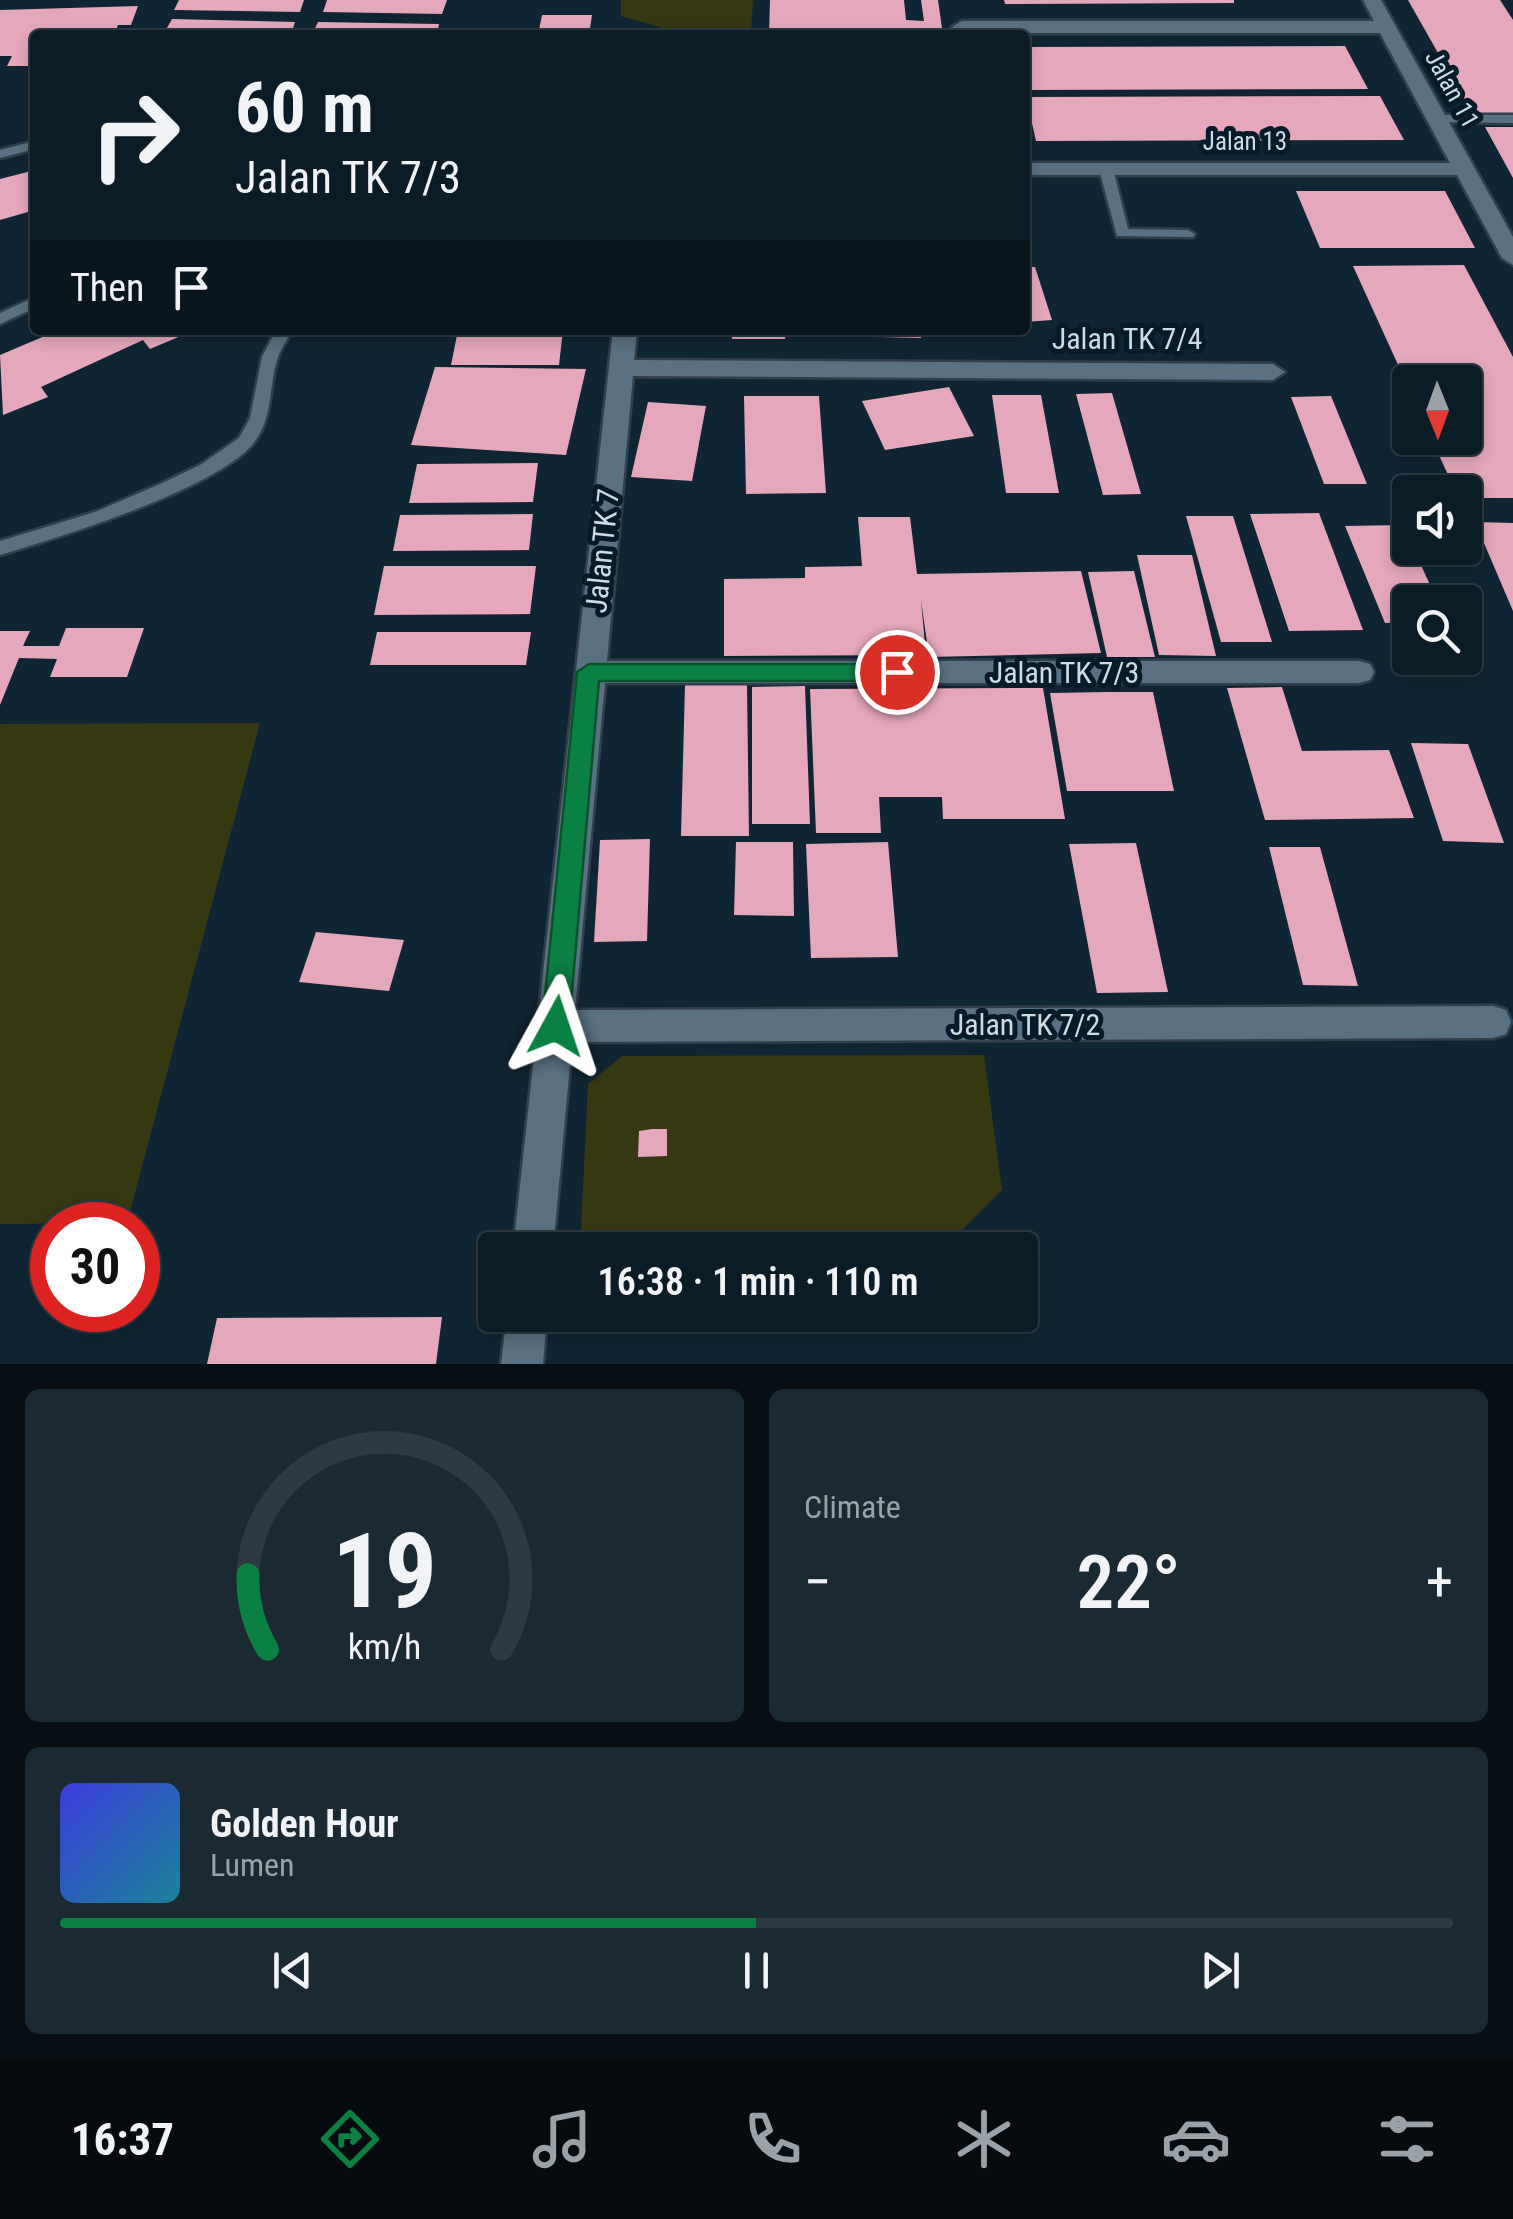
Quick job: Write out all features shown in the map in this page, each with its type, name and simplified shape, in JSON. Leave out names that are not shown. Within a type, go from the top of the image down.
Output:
[{"type":"street","points":[[958,0],[962,30]]},
{"type":"street","name":"Jalan 11","points":[[1372,0],[1513,258]]},
{"type":"street","points":[[1030,30],[1387,27]]},
{"type":"street","name":"Jalan 13","points":[[1030,168],[1465,169]]},
{"type":"street","name":"Jalan TK 7","points":[[535,1232],[624,335]]},
{"type":"street","name":"Jalan TK 7/4","points":[[621,368],[1272,372]]},
{"type":"street","name":"Jalan TK 7/3","points":[[589,672],[1359,672]]},
{"type":"street","name":"Jalan TK 7/2","points":[[556,1026],[1494,1022]]},
{"type":"street","points":[[522,1364],[525,1332]]},
{"type":"lane","points":[[1437,119],[1513,119]]},
{"type":"lane","points":[[0,154],[30,145]]},
{"type":"lane","points":[[1106,169],[1122,233],[1188,234]]},
{"type":"lane","points":[[0,319],[30,304]]},
{"type":"lane","points":[[0,548],[101,516],[166,488],[206,468],[244,442],[259,418],[270,357],[281,335]]},
{"type":"green space","points":[[621,0],[753,0],[751,30],[669,30],[621,16]]},
{"type":"green space","points":[[260,723],[133,1202],[30,1202],[30,1224],[0,1224],[0,724]]},
{"type":"green space","points":[[984,1055],[1002,1190],[960,1232],[581,1232],[588,1084],[622,1056]]},
{"type":"building","points":[[179,0],[304,0],[300,12],[174,10]]},
{"type":"building","points":[[327,0],[447,0],[442,14],[323,12]]},
{"type":"building","points":[[770,0],[904,0],[906,20],[924,21],[921,0],[938,0],[942,30],[769,30]]},
{"type":"building","points":[[1004,0],[1234,0],[1234,3],[1005,4]]},
{"type":"building","points":[[1408,0],[1500,0],[1513,20],[1513,113],[1472,113]]},
{"type":"building","points":[[138,6],[131,25],[118,25],[116,30],[30,30],[30,66],[7,66],[12,56],[0,56],[0,10]]},
{"type":"building","points":[[542,15],[592,15],[590,30],[539,30]]},
{"type":"building","points":[[172,19],[295,22],[293,30],[166,30]]},
{"type":"building","points":[[318,22],[439,24],[438,30],[314,30]]},
{"type":"building","points":[[1345,46],[1368,89],[1030,90],[1030,47]]},
{"type":"building","points":[[1380,96],[1404,140],[1036,141],[1030,97]]},
{"type":"building","points":[[1485,127],[1513,127],[1513,178]]},
{"type":"building","points":[[30,171],[30,211],[0,220],[0,179]]},
{"type":"building","points":[[1296,191],[1445,191],[1475,248],[1320,248]]},
{"type":"building","points":[[1464,265],[1513,357],[1513,498],[1482,498],[1482,475],[1448,475],[1439,455],[1482,455],[1482,365],[1398,365],[1353,266]]},
{"type":"building","points":[[1030,267],[1035,267],[1052,320],[1030,322]]},
{"type":"building","points":[[47,335],[183,335],[150,349],[143,340],[41,387],[48,397],[3,415],[0,355]]},
{"type":"building","points":[[457,335],[562,335],[559,365],[451,365]]},
{"type":"building","points":[[732,335],[785,335],[785,339],[732,339]]},
{"type":"building","points":[[877,335],[921,335],[921,338]]},
{"type":"building","points":[[435,367],[586,369],[566,455],[411,445]]},
{"type":"building","points":[[949,387],[974,436],[885,450],[862,401]]},
{"type":"building","points":[[1112,393],[1141,494],[1103,495],[1076,394]]},
{"type":"building","points":[[992,395],[1041,395],[1059,493],[1006,493]]},
{"type":"building","points":[[744,396],[819,396],[826,493],[746,494]]},
{"type":"building","points":[[1331,396],[1367,484],[1324,484],[1291,397]]},
{"type":"building","points":[[648,402],[706,406],[692,481],[631,477]]},
{"type":"building","points":[[538,463],[533,502],[409,503],[417,464]]},
{"type":"building","points":[[1319,513],[1363,630],[1289,631],[1250,514]]},
{"type":"building","points":[[533,514],[529,550],[393,551],[400,515]]},
{"type":"building","points":[[1186,516],[1233,516],[1272,642],[1221,642]]},
{"type":"building","points":[[858,517],[910,517],[917,574],[1081,571],[1101,653],[929,657],[921,600],[926,655],[724,656],[724,579],[805,578],[805,567],[862,566]]},
{"type":"building","points":[[1482,522],[1513,523],[1513,611],[1482,538]]},
{"type":"building","points":[[1392,525],[1392,565],[1421,565],[1430,585],[1392,585],[1392,623],[1385,623],[1345,526]]},
{"type":"building","points":[[1137,555],[1192,555],[1216,656],[1159,655]]},
{"type":"building","points":[[384,566],[536,566],[530,614],[374,615]]},
{"type":"building","points":[[1134,571],[1155,657],[1107,657],[1088,572]]},
{"type":"building","points":[[66,628],[144,628],[127,677],[50,677],[57,659],[19,658],[0,705],[0,631],[30,631],[23,646],[59,646]]},
{"type":"building","points":[[377,632],[531,632],[526,665],[370,665]]},
{"type":"building","points":[[685,685],[747,685],[749,836],[681,836]]},
{"type":"building","points":[[805,686],[810,824],[752,824],[752,687]]},
{"type":"building","points":[[1282,687],[1302,751],[1389,750],[1414,818],[1265,820],[1227,688]]},
{"type":"building","points":[[1043,688],[1065,819],[943,819],[942,797],[879,797],[881,833],[816,833],[810,689]]},
{"type":"building","points":[[1153,692],[1174,791],[1067,791],[1050,693]]},
{"type":"building","points":[[1411,743],[1468,744],[1504,843],[1443,841]]},
{"type":"building","points":[[650,839],[647,941],[594,942],[600,840]]},
{"type":"building","points":[[736,842],[793,842],[794,916],[734,915]]},
{"type":"building","points":[[888,842],[898,957],[811,958],[806,844]]},
{"type":"building","points":[[1136,843],[1168,992],[1097,993],[1069,844]]},
{"type":"building","points":[[1269,847],[1320,847],[1358,986],[1303,985]]},
{"type":"building","points":[[316,932],[404,940],[389,991],[299,982]]},
{"type":"building","points":[[667,1129],[667,1156],[638,1157],[639,1131]]},
{"type":"building","points":[[442,1317],[436,1364],[207,1364],[217,1318]]},
{"type":"route","points":[[556,1026],[589,672],[897,672]]}]
